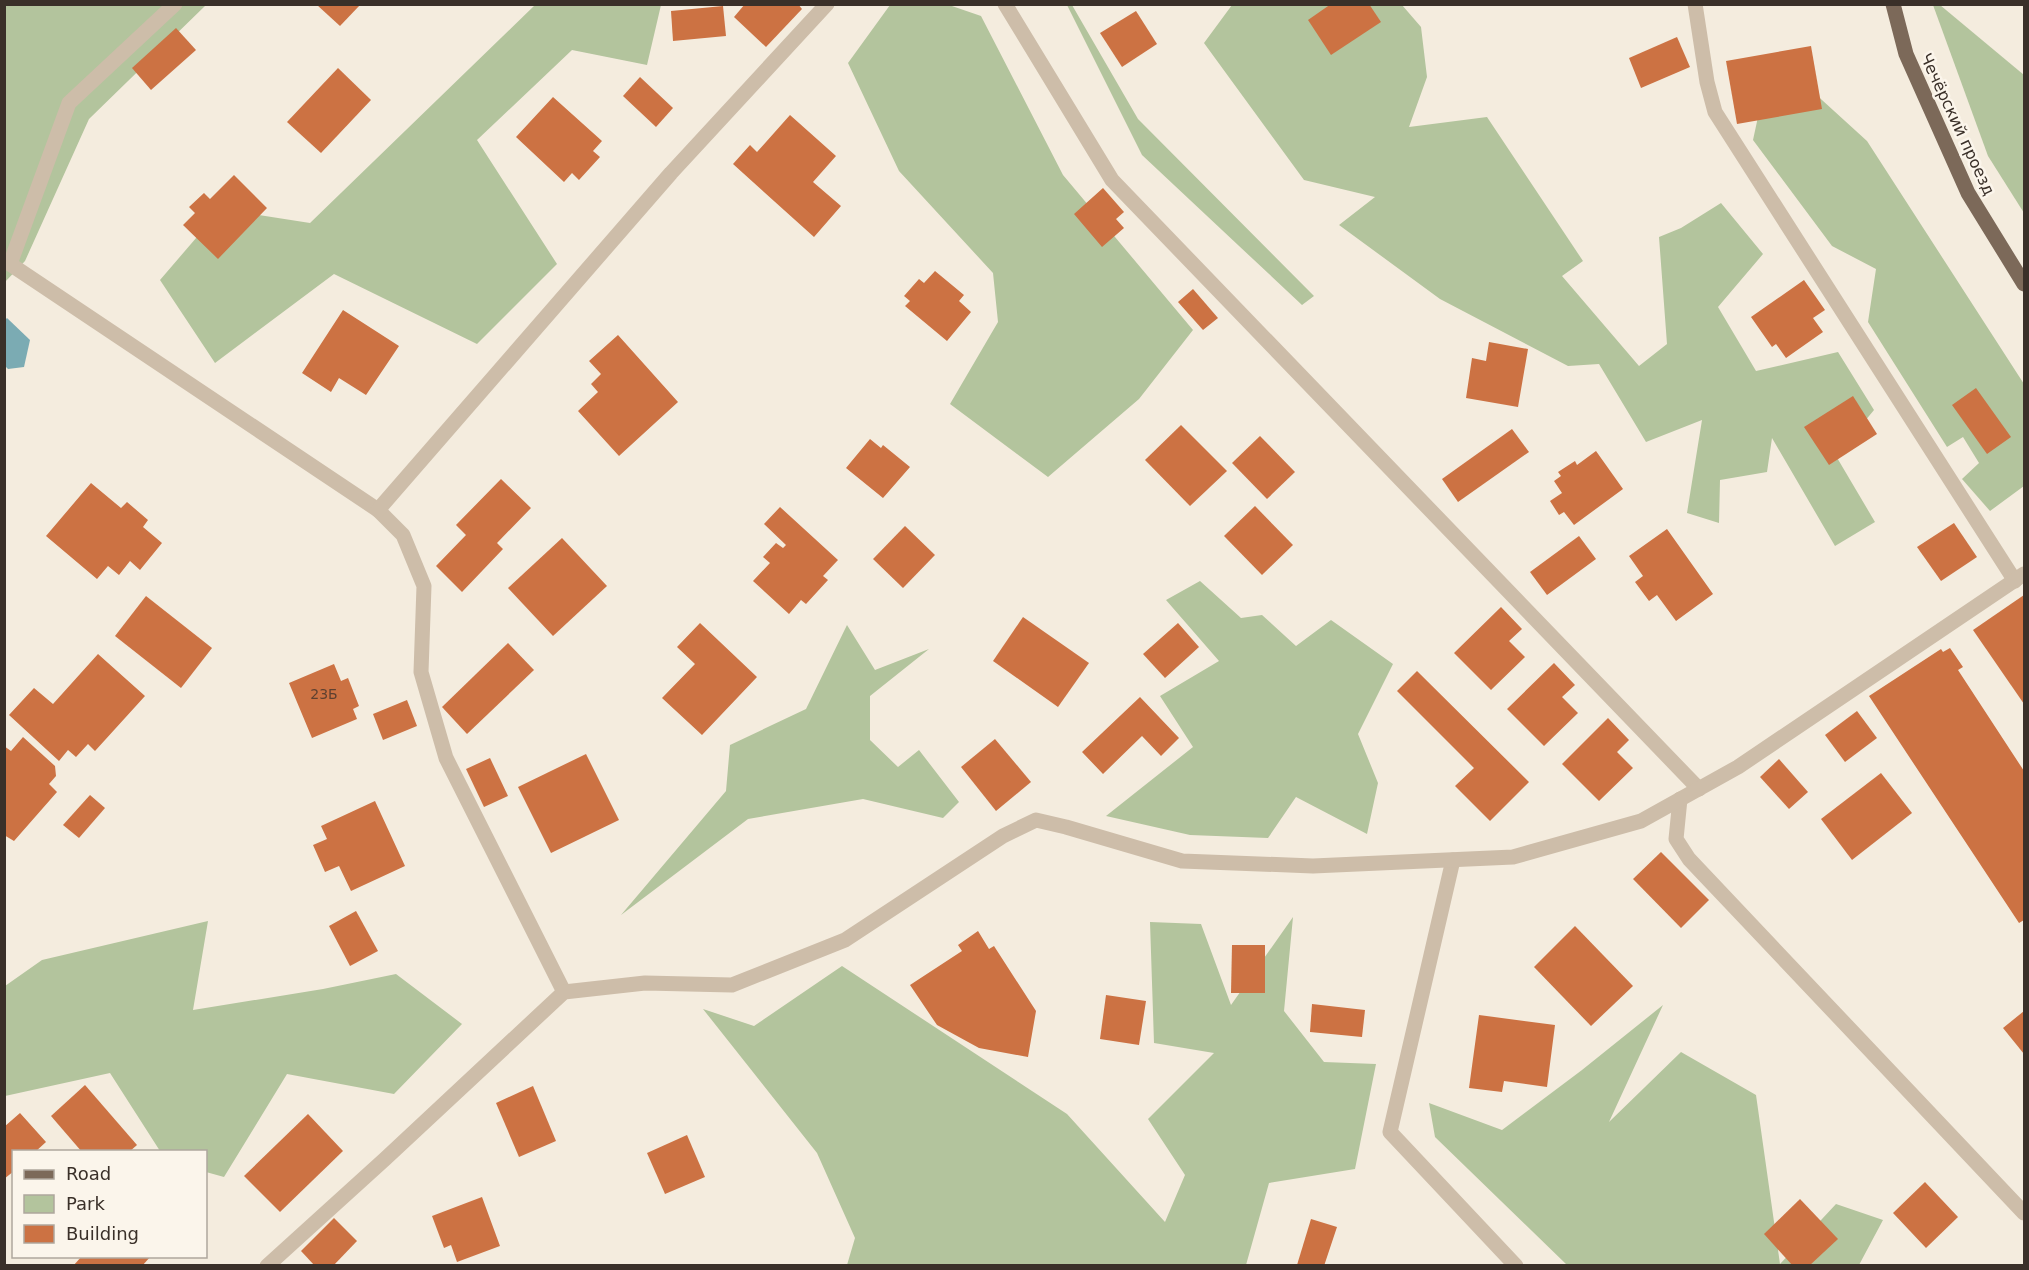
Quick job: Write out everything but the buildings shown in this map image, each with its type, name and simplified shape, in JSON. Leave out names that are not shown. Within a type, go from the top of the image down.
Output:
[{"type":"main road","name":"Чечёрский проезд","points":[[1893,4],[1906,54],[1968,193],[2025,284]]},
{"type":"street","points":[[175,4],[69,103],[10,264],[378,510],[403,535],[424,586],[421,672],[446,758],[564,992]]},
{"type":"street","points":[[378,510],[671,173],[826,4]]},
{"type":"street","points":[[1005,4],[1112,180],[1699,789]]},
{"type":"street","points":[[267,1266],[564,992],[645,983],[732,985],[845,940],[1003,836],[1035,820],[1182,861],[1313,866],[1513,857],[1641,822],[1738,767],[2020,578],[1715,112],[1707,82],[1695,4]]},
{"type":"street","points":[[1680,799],[1676,839],[1689,859],[2025,1213]]},
{"type":"street","points":[[1453,860],[1390,1131],[1516,1266]]},
{"type":"green space","points":[[5,5],[206,5],[89,119],[25,261],[5,282]]},
{"type":"green space","points":[[535,5],[661,5],[647,65],[572,50],[477,140],[557,264],[477,344],[334,274],[215,363],[160,280],[221,209],[310,223]]},
{"type":"green space","points":[[890,5],[949,5],[981,16],[1063,175],[1193,330],[1139,399],[1048,477],[950,404],[998,322],[993,273],[899,171],[848,63]]},
{"type":"green space","points":[[1067,5],[1072,5],[1138,119],[1314,296],[1302,305],[1142,155]]},
{"type":"green space","points":[[1232,5],[1402,5],[1421,27],[1427,77],[1409,127],[1487,117],[1583,261],[1562,276],[1639,366],[1667,344],[1659,237],[1681,228],[1721,203],[1763,254],[1718,307],[1756,371],[1838,352],[1874,410],[1836,456],[1875,522],[1835,546],[1772,438],[1767,472],[1720,480],[1719,523],[1687,513],[1702,420],[1646,442],[1599,364],[1568,366],[1440,299],[1339,225],[1375,197],[1304,180],[1204,43]]},
{"type":"green space","points":[[1933,5],[1940,5],[2024,75],[2024,213],[1988,156]]},
{"type":"green space","points":[[1811,90],[1867,141],[2024,384],[2024,486],[1990,511],[1962,479],[1979,463],[1963,437],[1947,447],[1868,322],[1876,269],[1832,246],[1753,140],[1761,103]]},
{"type":"green space","points":[[1200,581],[1241,618],[1262,615],[1296,646],[1331,620],[1393,664],[1358,734],[1378,783],[1367,834],[1296,797],[1268,838],[1190,835],[1106,816],[1193,747],[1160,696],[1219,661],[1166,600]]},
{"type":"green space","points":[[847,625],[875,670],[929,649],[870,696],[870,740],[898,767],[919,750],[959,802],[943,818],[863,799],[748,819],[621,915],[726,791],[730,745],[806,709]]},
{"type":"green space","points":[[1293,917],[1284,1011],[1324,1062],[1376,1064],[1355,1169],[1269,1183],[1246,1265],[847,1265],[855,1238],[817,1153],[703,1009],[754,1026],[842,966],[1067,1114],[1165,1222],[1185,1175],[1148,1119],[1214,1053],[1154,1043],[1150,922],[1201,924],[1231,1005]]},
{"type":"green space","points":[[208,921],[193,1010],[323,989],[396,974],[462,1024],[394,1094],[287,1074],[224,1177],[207,1172],[207,1150],[159,1150],[110,1073],[5,1096],[5,986],[42,960]]},
{"type":"green space","points":[[1663,1005],[1609,1122],[1681,1052],[1756,1095],[1780,1264],[1836,1204],[1883,1220],[1859,1265],[1567,1265],[1435,1137],[1429,1103],[1502,1130]]},
{"type":"water","points":[[7,318],[30,340],[24,367],[8,369],[5,366],[4,321]]}]
